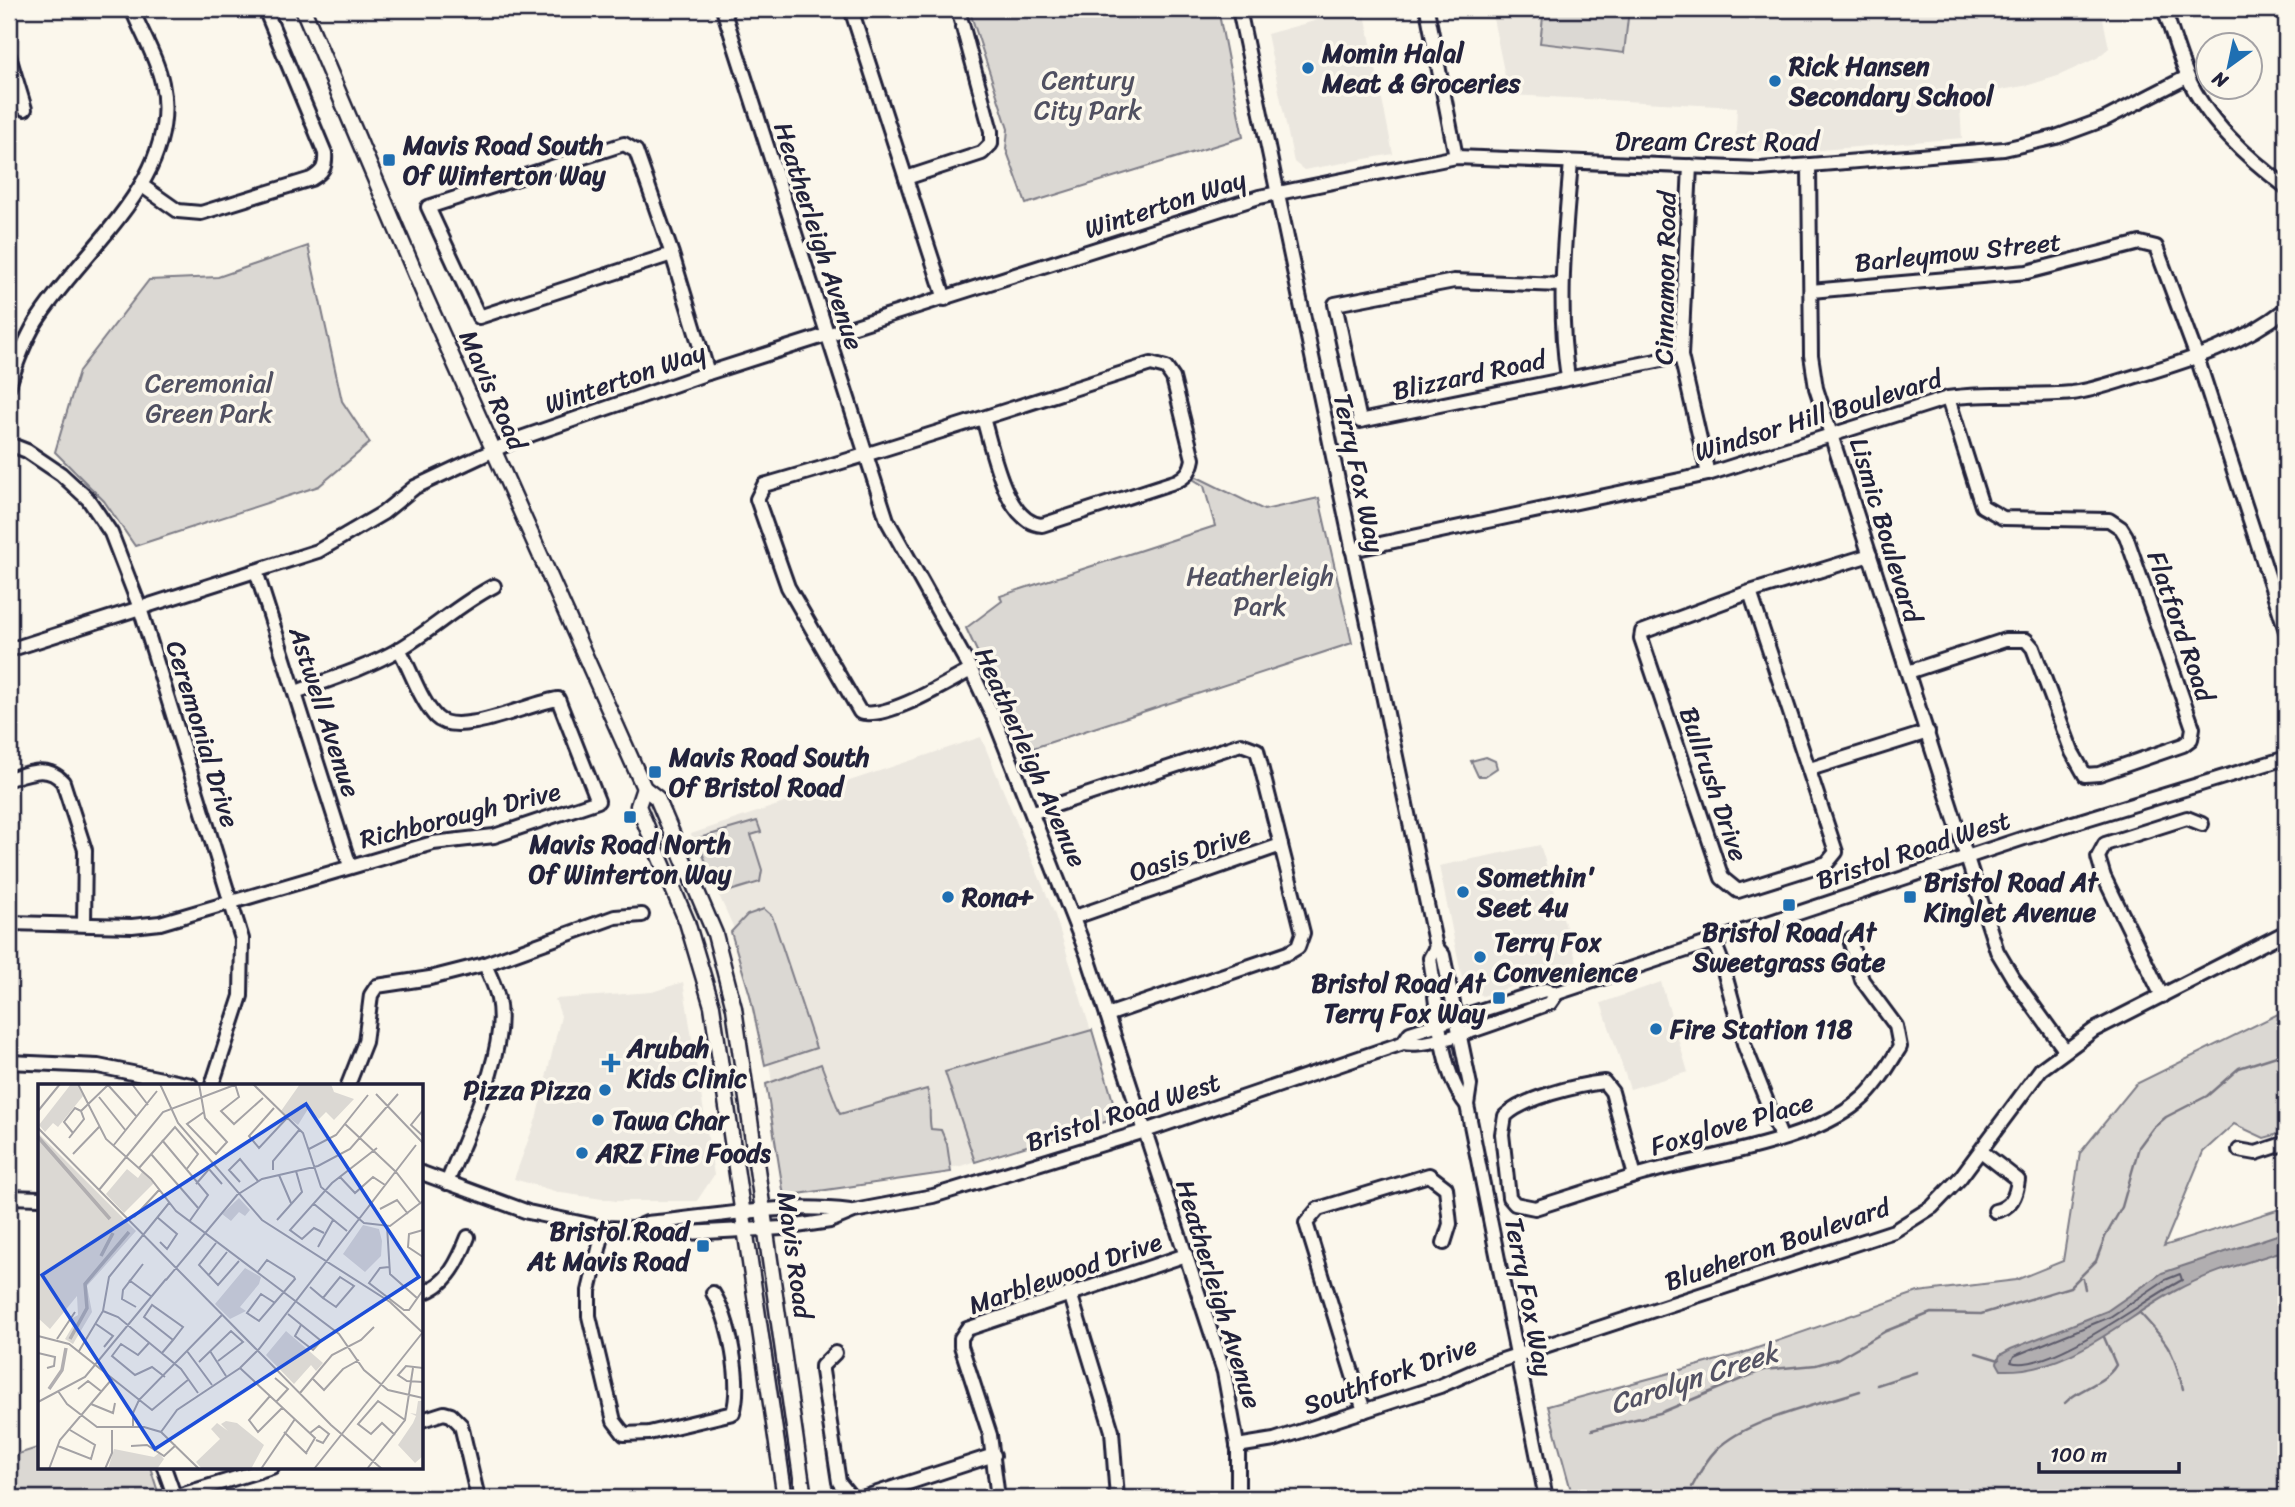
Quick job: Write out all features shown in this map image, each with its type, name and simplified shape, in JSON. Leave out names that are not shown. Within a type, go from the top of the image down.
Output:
[{"type":"main road","name":"Mavis Road","points":[[303,9],[493,450],[644,788],[657,797],[708,915],[727,976],[739,1034],[804,1498]]},
{"type":"main road","name":"Mavis Road","points":[[644,788],[638,806],[687,922],[712,1006],[785,1498]]},
{"type":"street","points":[[9,386],[37,320],[141,185],[155,157],[161,136],[164,102],[162,82],[132,9]]},
{"type":"street","points":[[141,185],[178,211],[201,213],[311,179],[326,165],[326,153],[265,9]]},
{"type":"street","name":"Heatherleigh Avenue","points":[[723,9],[893,536],[971,670],[1034,813],[1075,917],[1224,1372],[1237,1446],[1238,1498]]},
{"type":"street","points":[[851,9],[944,299]]},
{"type":"street","points":[[906,178],[982,153],[991,144],[992,131],[958,9]]},
{"type":"street","name":"Terry Fox Way","points":[[1239,9],[1436,947],[1443,955],[1456,1018],[1469,1085],[1467,1105],[1546,1498]]},
{"type":"street","points":[[1427,9],[1456,157]]},
{"type":"street","points":[[2164,9],[2187,77],[2206,108],[2250,158],[2286,187]]},
{"type":"street","points":[[9,56],[26,108]]},
{"type":"street","name":"Dream Crest Road","points":[[1276,192],[1456,157],[1760,169],[2029,144],[2105,120],[2187,77]]},
{"type":"street","points":[[672,254],[479,317],[428,207],[624,144],[636,151],[672,254],[708,373]]},
{"type":"street","points":[[1568,378],[1562,338],[1561,285],[1571,162]]},
{"type":"street","name":"Cinnamon Road","points":[[1690,166],[1681,356],[1708,474]]},
{"type":"street","name":"Lismic Boulevard","points":[[1810,166],[1813,373],[1969,856],[1997,951],[2065,1050]]},
{"type":"street","name":"Winterton Way","points":[[9,650],[328,546],[383,513],[415,487],[493,450],[708,373],[828,337],[1276,192]]},
{"type":"street","name":"Barleymow Street","points":[[1811,291],[2028,272],[2150,243],[2162,256],[2197,358]]},
{"type":"street","name":"Blizzard Road","points":[[1561,285],[1454,281],[1335,304],[1360,421],[1681,356]]},
{"type":"street","name":"Windsor Hill Boulevard","points":[[1352,551],[1708,474],[1948,398],[1986,394],[2075,393],[2197,358],[2246,338],[2286,309]]},
{"type":"street","points":[[2197,358],[2281,594],[2286,631]]},
{"type":"street","points":[[971,670],[927,694],[871,715],[860,712],[788,587],[757,499],[764,485],[866,456],[983,418],[1150,364],[1166,368],[1174,378],[1193,459],[1184,477],[1177,481],[1042,525],[1032,524],[1021,517],[1007,493],[983,418]]},
{"type":"street","name":"Flatford Road","points":[[1908,672],[2006,640],[2026,640],[2033,648],[2072,752],[2085,775],[2099,774],[2183,746],[2191,739],[2193,728],[2146,587],[2121,528],[2109,520],[2003,518],[1989,512],[1982,506],[1948,398]]},
{"type":"street","name":"Ceremonial Drive","points":[[9,444],[54,468],[88,499],[111,533],[140,608],[242,939],[241,996],[212,1084]]},
{"type":"street","name":"Bullrush Drive","points":[[1750,592],[1836,852],[1832,858],[1811,869],[1738,891],[1727,886],[1722,878],[1641,638],[1646,628],[1750,592],[1870,555]]},
{"type":"street","name":"Astwell Avenue","points":[[256,571],[350,866]]},
{"type":"street","points":[[296,692],[363,667],[399,649],[473,597],[494,586]]},
{"type":"street","name":"Richborough Drive","points":[[9,923],[132,926],[160,923],[433,843],[494,836],[598,801],[558,699],[493,719],[446,723],[435,715],[399,649]]},
{"type":"street","points":[[1810,769],[1928,732]]},
{"type":"street","points":[[1034,813],[1247,744],[1257,750],[1261,760],[1303,933],[1298,947],[1288,953],[1107,1016]]},
{"type":"street","name":"Bristol Road West","points":[[1403,1043],[1410,1032],[1545,990],[1557,993],[1969,856],[2286,758]]},
{"type":"street","points":[[9,779],[47,771],[57,774],[63,782],[85,850],[84,924]]},
{"type":"street","points":[[2162,996],[2104,877],[2098,857],[2105,844],[2187,818],[2202,824]]},
{"type":"street","name":"Oasis Drive","points":[[1075,917],[1281,845]]},
{"type":"street","points":[[348,1084],[365,1042],[371,995],[377,986],[430,978],[485,964],[615,917],[642,915]]},
{"type":"street","name":"Blueheron Boulevard","points":[[1517,1356],[1894,1231],[1932,1207],[1981,1151],[2041,1069],[2065,1050],[2094,1030],[2286,932]]},
{"type":"street","points":[[1713,939],[1745,1046],[1782,1137]]},
{"type":"street","name":"Foxglove Place","points":[[1635,1176],[1612,1091],[1604,1082],[1588,1084],[1517,1106],[1503,1119],[1509,1197],[1519,1206],[1535,1208],[1635,1176],[1782,1137],[1831,1121],[1860,1101],[1900,1046],[1896,1026],[1862,980],[1850,940]]},
{"type":"street","name":"Terry Fox Way","points":[[1436,947],[1430,958],[1440,1023],[1454,1090],[1467,1105]]},
{"type":"street","points":[[447,1183],[486,1086],[497,1038],[498,998],[485,964]]},
{"type":"street","name":"Bristol Road West","points":[[424,1175],[528,1212],[604,1228],[633,1229],[648,1235],[767,1229],[830,1221],[854,1211],[933,1196],[1146,1131],[1403,1043],[1415,1046],[1459,1033],[1550,1003],[1557,993]]},
{"type":"street","points":[[9,1062],[97,1066],[186,1084]]},
{"type":"street","points":[[2239,1150],[2256,1153],[2286,1143]]},
{"type":"street","points":[[1981,1151],[2011,1172],[2018,1181],[2012,1202],[2005,1209],[1995,1211]]},
{"type":"street","points":[[1364,1411],[1306,1223],[1318,1209],[1429,1175],[1446,1188],[1451,1219],[1444,1243]]},
{"type":"street","points":[[9,1197],[38,1198]]},
{"type":"street","name":"Bristol Road West","points":[[633,1229],[647,1223],[765,1212],[827,1208],[854,1211]]},
{"type":"street","points":[[604,1228],[589,1291],[589,1316],[614,1421],[624,1434],[649,1433],[733,1413],[737,1400],[728,1328],[724,1311],[713,1293]]},
{"type":"street","points":[[424,1292],[448,1276],[468,1237]]},
{"type":"street","name":"Marblewood Drive","points":[[998,1498],[994,1455],[961,1350],[961,1338],[976,1324],[1186,1255]]},
{"type":"street","points":[[1070,1293],[1112,1431],[1117,1498]]},
{"type":"street","points":[[835,1353],[822,1366],[822,1371],[839,1482],[852,1498],[862,1498],[994,1455]]},
{"type":"street","name":"Southfork Drive","points":[[1237,1446],[1275,1440],[1517,1356]]},
{"type":"street","points":[[424,1419],[444,1413],[457,1419],[461,1425],[478,1498]]},
{"type":"street","points":[[164,1468],[174,1498],[269,1468]]},
{"type":"shaded area","points":[[1364,9],[1393,154],[1304,170],[1294,162],[1267,34]]},
{"type":"shaded area","name":"Rick Hansen Secondary School","points":[[1491,9],[2101,9],[2109,48],[2097,58],[2058,76],[2029,85],[1973,95],[1959,93],[1962,138],[1821,150],[1735,152],[1737,107],[1509,95]]},
{"type":"shaded area","points":[[981,737],[1055,915],[1116,1112],[961,1166],[815,1190],[783,1164],[767,1047],[754,986],[732,924],[691,834]]},
{"type":"shaded area","points":[[1540,845],[1578,965],[1483,996],[1463,983],[1439,866]]},
{"type":"shaded area","points":[[683,982],[714,1175],[697,1201],[616,1201],[561,1193],[514,1179],[536,1119],[561,1016],[555,999],[652,992]]},
{"type":"shaded area","points":[[1661,982],[1688,1072],[1630,1089],[1601,1003]]},
{"type":"green space","name":"Century City Park","points":[[969,9],[1218,9],[1243,137],[1026,204],[1006,149],[1008,129]]},
{"type":"green space","points":[[1544,9],[1629,9],[1624,53],[1540,43]]},
{"type":"green space","name":"Ceremonial Green Park","points":[[308,246],[342,401],[370,443],[319,486],[135,546],[104,501],[55,452],[79,371],[149,280],[218,277]]},
{"type":"green space","name":"Heatherleigh Park","points":[[1197,477],[1264,510],[1319,498],[1352,643],[1024,751],[966,628],[1002,601],[1000,596],[1215,526],[1204,486],[1191,478]]},
{"type":"green space","points":[[1486,757],[1495,761],[1497,768],[1485,776],[1478,776],[1471,761]]},
{"type":"green space","points":[[757,821],[761,832],[751,835],[762,870],[760,882],[720,894],[696,839]]},
{"type":"green space","points":[[764,909],[772,916],[816,1048],[765,1065],[750,995],[731,932],[747,915]]},
{"type":"green space","points":[[2286,1010],[2286,1132],[2264,1138],[2234,1124],[2203,1152],[2164,1246],[2286,1207],[2286,1498],[1573,1498],[1548,1406],[1740,1354],[1918,1292],[2016,1280],[2063,1261],[2080,1153],[2136,1084]]},
{"type":"green space","points":[[1092,1030],[1118,1118],[975,1162],[945,1072]]},
{"type":"green space","points":[[821,1064],[840,1114],[927,1089],[931,1129],[941,1130],[947,1144],[951,1172],[784,1196],[766,1084]]},
{"type":"green space","points":[[38,1448],[38,1468],[150,1468],[160,1498],[9,1498],[9,1471],[18,1454]]},
{"type":"water","points":[[2286,1232],[2286,1250],[2188,1284],[2071,1354],[2026,1369],[2001,1370],[1997,1363],[2000,1355],[2011,1349],[2107,1311],[2162,1273]]},
{"type":"waterway","name":"Carolyn Creek","points":[[1592,1430],[1660,1413],[1763,1370],[1816,1365],[1837,1359],[1886,1331],[1931,1313],[1981,1314],[2070,1287],[2096,1261],[2105,1237],[2122,1207],[2139,1147],[2153,1128],[2166,1117],[2207,1096],[2239,1068],[2286,1053]]},
{"type":"waterway","name":"Carolyn Creek","points":[[2083,1279],[2085,1289]]},
{"type":"waterway","points":[[2139,1312],[2168,1346],[2183,1389]]},
{"type":"waterway","points":[[2065,1403],[2099,1382],[2116,1365],[2104,1337]]},
{"type":"waterway","name":"Carolyn Creek","points":[[1976,1353],[1999,1360]]},
{"type":"waterway","name":"Carolyn Creek","points":[[1877,1385],[1917,1372]]},
{"type":"waterway","name":"Carolyn Creek","points":[[1692,1487],[1705,1463],[1729,1439],[1764,1421],[1860,1391]]},
{"type":"place","name":"Momin Halal Meat & Groceries","points":[[1308,68]]},
{"type":"place","name":"Rick Hansen Secondary School","points":[[1775,81]]},
{"type":"place","name":"Mavis Road South Of Winterton Way","points":[[389,160]]},
{"type":"place","name":"Mavis Road South Of Bristol Road","points":[[655,772]]},
{"type":"place","name":"Mavis Road North Of Winterton Way","points":[[630,817]]},
{"type":"place","name":"Somethin' Seet 4u","points":[[1463,892]]},
{"type":"place","name":"Rona+","points":[[948,897]]},
{"type":"place","name":"Bristol Road At Kinglet Avenue","points":[[1910,897]]},
{"type":"place","name":"Bristol Road At Sweetgrass Gate","points":[[1789,905]]},
{"type":"place","name":"Terry Fox Convenience","points":[[1480,957]]},
{"type":"place","name":"Bristol Road At Terry Fox Way","points":[[1499,998]]},
{"type":"place","name":"Fire Station 118","points":[[1656,1029]]},
{"type":"place","name":"Arubah Kids Clinic","points":[[611,1063]]},
{"type":"place","name":"Pizza Pizza","points":[[605,1090]]},
{"type":"place","name":"Tawa Char","points":[[598,1120]]},
{"type":"place","name":"ARZ Fine Foods","points":[[582,1153]]},
{"type":"place","name":"Bristol Road At Mavis Road","points":[[703,1246]]}]
